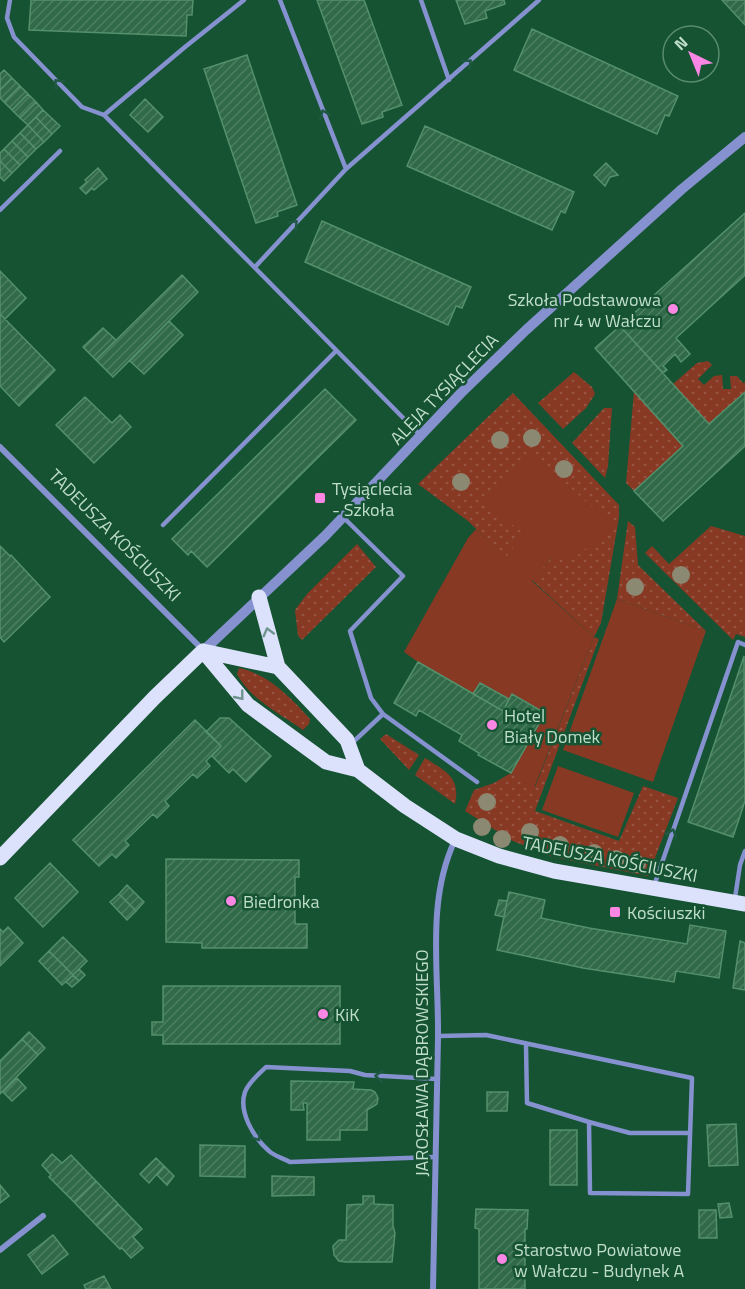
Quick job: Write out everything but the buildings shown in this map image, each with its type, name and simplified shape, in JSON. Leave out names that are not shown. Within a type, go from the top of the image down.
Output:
[{"type":"main road","points":[[259,597],[278,667],[347,740],[358,770]]},
{"type":"main road","points":[[0,858],[203,651],[278,667]]},
{"type":"main road","name":"TADEUSZA KOŚCIUSZKI","points":[[203,651],[248,705],[326,762],[358,770],[405,806],[456,839],[499,856],[554,871],[742,904]]},
{"type":"street","name":"ALEJA TYSIĄCLECIA","points":[[203,651],[316,546],[526,330],[682,189],[745,137]]},
{"type":"street","name":"TADEUSZA KOŚCIUSZKI","points":[[0,447],[203,651]]},
{"type":"street","name":"JAROSŁAWA DĄBROWSKIEGO","points":[[433,1289],[438,1036],[436,944],[439,896],[448,856],[456,839]]},
{"type":"street","points":[[0,1250],[43,1216]]},
{"type":"lane","points":[[10,0],[7,18],[14,37],[82,107],[104,116],[421,436]]},
{"type":"lane","points":[[104,116],[184,47],[244,0]]},
{"type":"lane","points":[[280,0],[346,169]]},
{"type":"lane","points":[[421,0],[449,80]]},
{"type":"lane","points":[[255,267],[346,169],[538,0]]},
{"type":"lane","points":[[0,210],[60,151]]},
{"type":"lane","points":[[163,525],[336,351]]},
{"type":"lane","points":[[344,518],[403,576],[350,631],[371,698],[383,714],[477,782]]},
{"type":"lane","points":[[653,888],[738,642],[745,645]]},
{"type":"lane","points":[[349,746],[383,714]]},
{"type":"lane","points":[[742,904],[740,865],[745,851]]},
{"type":"lane","points":[[438,1036],[486,1035],[525,1045],[692,1078],[688,1194],[590,1193],[589,1122]]},
{"type":"lane","points":[[525,1045],[527,1103],[630,1134],[690,1133]]},
{"type":"lane","points":[[435,1157],[290,1162],[269,1152],[252,1131],[244,1110],[244,1095],[250,1082],[266,1067],[350,1071],[365,1075],[437,1079]]},
{"type":"shaded area","points":[[708,361],[712,365],[698,379],[704,385],[714,376],[722,375],[723,389],[731,389],[730,376],[737,376],[743,383],[745,382],[745,392],[709,424],[673,384],[697,363]]},
{"type":"shaded area","points":[[574,372],[592,387],[595,394],[586,408],[563,429],[538,403]]},
{"type":"shaded area","points":[[634,392],[683,446],[634,491],[626,483]]},
{"type":"shaded area","points":[[513,393],[619,505],[619,517],[601,623],[594,637],[532,580],[552,557],[526,534],[506,558],[468,521],[418,484]]},
{"type":"shaded area","points":[[604,408],[612,408],[605,478],[572,443]]},
{"type":"shaded area","points":[[531,452],[613,526],[572,560],[552,557],[532,581],[594,637],[534,788],[511,773],[545,713],[513,694],[509,699],[481,683],[473,694],[404,652],[468,538],[476,529],[506,557],[525,534],[484,504]]},
{"type":"shaded area","points":[[628,521],[635,527],[638,565],[706,631],[617,599]]},
{"type":"shaded area","points":[[711,526],[745,536],[745,637],[736,634],[733,640],[645,553],[652,546],[669,564]]},
{"type":"shaded area","points":[[357,544],[376,567],[302,640],[298,636],[295,610],[307,594]]},
{"type":"shaded area","points":[[617,599],[706,631],[653,782],[563,750]]},
{"type":"shaded area","points":[[594,637],[599,639],[535,811],[619,841],[643,786],[678,798],[648,876],[553,857],[513,841],[465,811],[474,790],[494,783],[511,773],[535,787]]},
{"type":"shaded area","points":[[239,668],[260,676],[278,688],[310,719],[309,724],[303,730],[275,712],[243,683],[237,674]]},
{"type":"shaded area","points":[[386,734],[419,755],[409,770],[380,739]]},
{"type":"shaded area","points":[[425,758],[450,776],[456,787],[455,804],[415,775]]},
{"type":"shaded area","points":[[558,766],[634,793],[618,837],[542,810]]},
{"type":"place","name":"Szkoła Podstawowa nr 4 w Wałczu","points":[[673,309]]},
{"type":"place","name":"Tysiąclecia - Szkoła","points":[[320,498]]},
{"type":"place","name":"Hotel Biały Domek","points":[[492,725]]},
{"type":"place","name":"Biedronka","points":[[231,901]]},
{"type":"place","name":"Kościuszki","points":[[615,912]]},
{"type":"place","name":"KiK","points":[[323,1014]]},
{"type":"place","name":"Starostwo Powiatowe w Wałczu - Budynek A","points":[[502,1259]]}]
